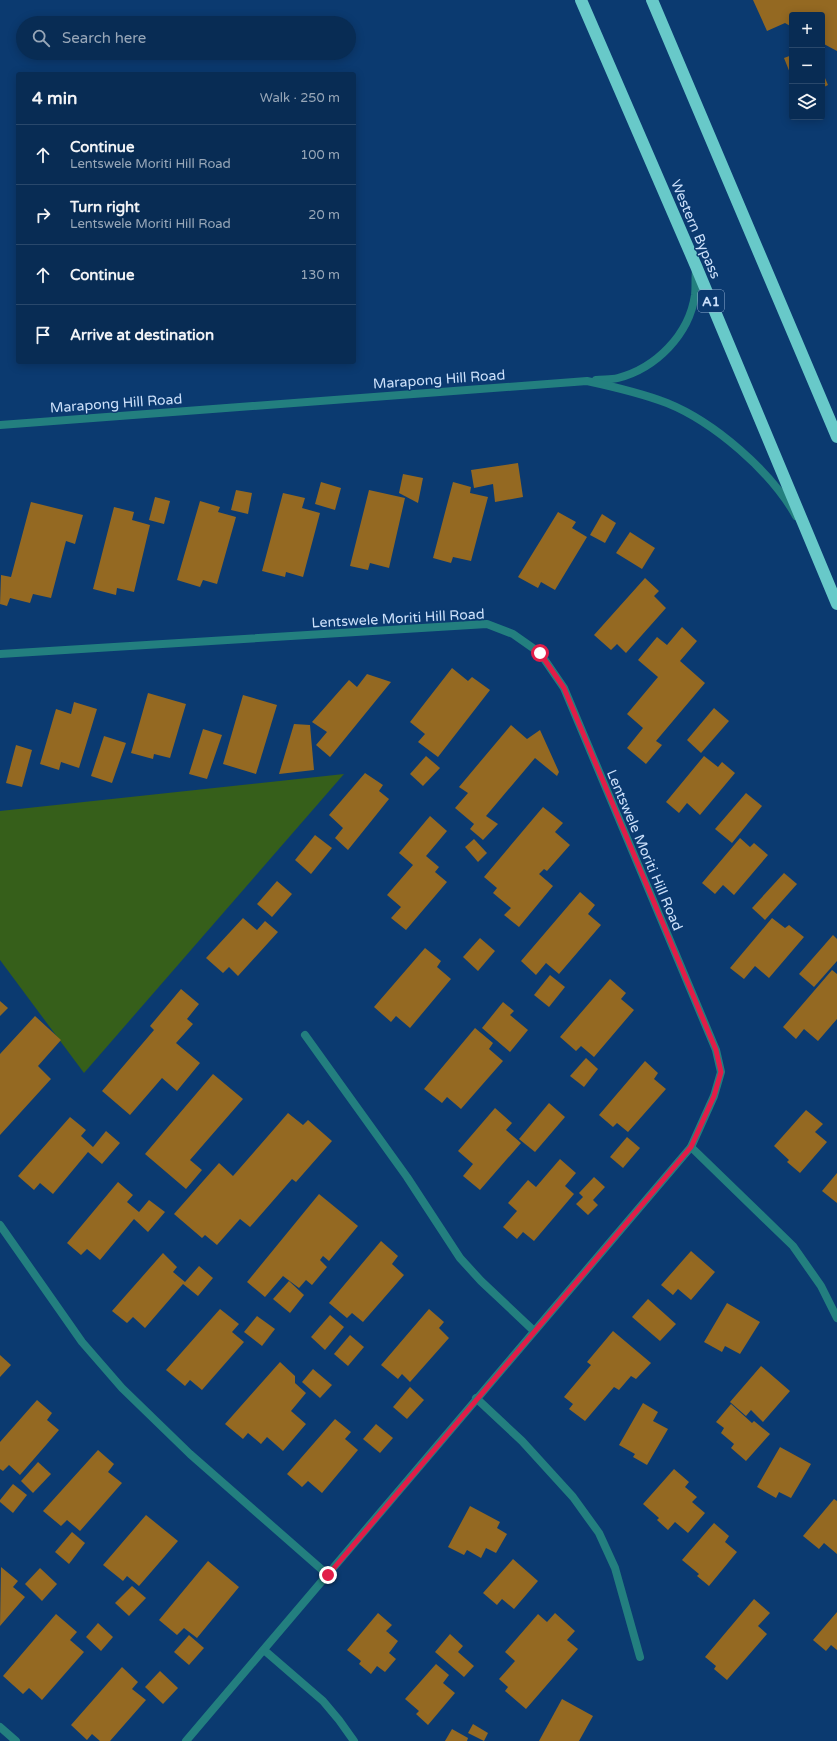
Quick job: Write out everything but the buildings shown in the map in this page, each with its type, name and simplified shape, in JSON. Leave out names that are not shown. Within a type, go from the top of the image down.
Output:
[{"type":"highway","name":"Western Bypass","points":[[581,0],[696,266],[837,604]]},
{"type":"highway","points":[[652,0],[837,437]]},
{"type":"street","points":[[587,381],[617,378],[645,367],[669,348],[686,324],[695,295],[696,266]]},
{"type":"street","name":"Marapong Hill Road","points":[[0,425],[587,381],[628,390],[668,404],[705,424],[738,448],[768,478],[793,511],[813,548]]},
{"type":"street","name":"Lentswele Moriti Hill Road","points":[[0,654],[487,624],[513,634],[540,653],[564,688],[716,1050],[721,1072],[714,1096],[691,1147],[476,1398],[328,1575],[186,1741]]},
{"type":"street","points":[[305,1035],[408,1177],[460,1258],[481,1281],[534,1331]]},
{"type":"street","points":[[691,1147],[793,1246],[821,1286],[837,1318]]},
{"type":"street","points":[[0,1225],[82,1342],[122,1388],[190,1454],[328,1575]]},
{"type":"street","points":[[476,1398],[522,1441],[573,1497],[599,1533],[615,1568],[640,1656]]},
{"type":"street","points":[[264,1650],[323,1701],[354,1741]]},
{"type":"street","points":[[0,1727],[16,1741]]},
{"type":"green space","points":[[344,774],[84,1073],[0,960],[0,811]]},
{"type":"route","points":[[328,1575],[476,1398],[691,1147],[714,1096],[721,1072],[716,1050],[564,688],[540,653]]}]
